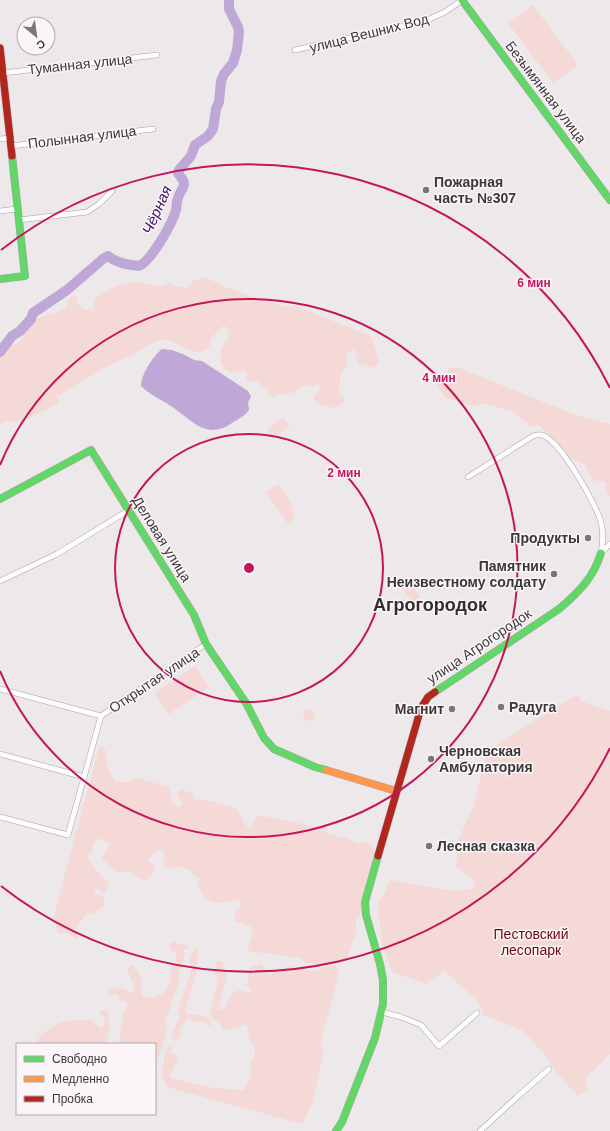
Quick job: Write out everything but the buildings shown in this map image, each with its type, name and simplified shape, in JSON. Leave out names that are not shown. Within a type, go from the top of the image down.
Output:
[{"type":"street","name":"улица Вешних Вод","points":[[295,50],[425,21],[445,12],[462,0]]},
{"type":"street","name":"Безымянная улица","points":[[462,0],[610,200]]},
{"type":"street","points":[[0,48],[25,276],[0,279]]},
{"type":"street","name":"Туманная улица","points":[[2,68],[157,55]]},
{"type":"street","name":"Полынная улица","points":[[11,146],[153,129]]},
{"type":"street","points":[[0,139],[10,138]]},
{"type":"street","points":[[19,220],[87,212],[99,204],[112,191]]},
{"type":"street","points":[[0,211],[17,209]]},
{"type":"street","name":"улица Агрогородок","points":[[336,1131],[342,1122],[375,1038],[382,1012],[384,994],[383,980],[366,915],[365,902],[418,715],[428,697],[442,686],[559,609],[575,596],[590,578],[598,563],[601,553],[603,533],[601,522],[593,502],[563,455],[548,438],[538,434],[533,436],[468,476]]},
{"type":"street","name":"Деловая улица","points":[[0,499],[91,450],[194,615],[206,644],[246,703],[264,738],[274,749],[315,767],[396,791]]},
{"type":"street","points":[[0,580],[57,554],[129,510]]},
{"type":"street","points":[[601,553],[610,544]]},
{"type":"street","name":"Открытая улица","points":[[101,716],[206,644]]},
{"type":"street","points":[[0,689],[101,716],[68,835],[0,817]]},
{"type":"street","points":[[0,754],[84,777]]},
{"type":"street","points":[[382,1012],[401,1017],[421,1026],[439,1046],[477,1013]]},
{"type":"street","points":[[480,1131],[517,1096],[549,1069]]},
{"type":"green space","points":[[533,5],[578,65],[553,83],[508,23]]},
{"type":"green space","points":[[206,277],[227,288],[284,307],[296,306],[371,336],[379,360],[375,368],[358,363],[354,349],[347,353],[347,365],[340,378],[339,394],[344,398],[344,403],[334,408],[316,403],[314,396],[320,390],[318,384],[313,387],[306,384],[295,392],[273,397],[269,396],[268,390],[258,382],[247,380],[246,372],[240,370],[236,373],[231,372],[223,367],[220,358],[224,344],[229,337],[228,329],[224,325],[211,338],[209,347],[205,351],[194,352],[170,341],[162,340],[155,342],[104,368],[56,397],[60,403],[20,422],[6,421],[0,425],[0,356],[8,347],[20,341],[30,324],[40,317],[59,312],[67,308],[67,302],[72,296],[76,296],[77,304],[84,310],[93,309],[95,298],[112,288],[126,283],[138,282],[162,287],[168,283],[176,287],[188,287],[193,281]]},
{"type":"green space","points":[[457,367],[578,416],[610,424],[610,497],[606,489],[606,482],[592,480],[586,465],[570,458],[559,444],[538,425],[530,427],[526,422],[511,411],[483,403],[473,406],[446,398],[437,386],[450,368]]},
{"type":"green space","points":[[283,417],[290,426],[274,438],[267,430]]},
{"type":"green space","points":[[278,484],[293,509],[292,520],[289,525],[266,492]]},
{"type":"green space","points":[[410,582],[420,597],[412,603],[402,587]]},
{"type":"green space","points":[[195,666],[209,687],[169,714],[155,693]]},
{"type":"green space","name":"Пестовский лесопарк","points":[[577,695],[581,701],[610,711],[610,1054],[587,1077],[586,1085],[588,1089],[578,1096],[555,1071],[551,1062],[522,1030],[481,1014],[484,1012],[477,1000],[444,971],[426,984],[392,972],[382,944],[378,904],[391,880],[453,891],[472,889],[476,882],[456,866],[459,839],[473,807],[487,751]]},
{"type":"green space","points":[[307,709],[311,709],[315,715],[311,721],[307,721],[303,717],[303,713]]},
{"type":"green space","points":[[99,747],[103,747],[107,753],[105,757],[108,763],[107,767],[116,782],[130,782],[136,778],[169,787],[172,802],[178,808],[182,803],[177,794],[180,789],[192,793],[195,798],[235,808],[250,829],[258,815],[323,828],[328,834],[345,838],[359,844],[363,841],[370,844],[375,853],[360,916],[356,921],[356,932],[347,958],[342,962],[328,962],[320,964],[305,963],[301,958],[248,951],[253,930],[252,927],[235,921],[236,911],[242,904],[239,900],[214,903],[205,899],[197,884],[200,878],[195,877],[190,870],[177,866],[171,869],[164,866],[165,854],[160,849],[147,861],[155,864],[154,872],[145,881],[135,876],[132,872],[116,872],[102,858],[110,844],[98,838],[92,846],[93,850],[87,856],[97,871],[109,883],[106,893],[101,892],[96,888],[94,893],[104,897],[104,905],[94,914],[88,912],[75,929],[79,938],[77,940],[66,932],[58,934],[53,919]]},
{"type":"green space","points":[[175,941],[179,944],[189,945],[189,947],[184,950],[183,965],[178,972],[180,978],[165,1022],[167,1029],[156,1067],[156,1043],[121,1043],[119,1041],[123,1014],[128,1004],[117,994],[110,995],[108,989],[119,987],[132,993],[135,989],[127,969],[131,965],[139,974],[143,987],[140,992],[144,997],[154,998],[164,993],[169,985],[172,966],[176,961],[176,952],[171,951],[169,944]]},
{"type":"green space","points":[[194,949],[198,949],[198,967],[185,1010],[188,1014],[208,1017],[212,1024],[210,1026],[205,1023],[188,1019],[179,1029],[181,1033],[179,1038],[175,1040],[171,1036],[179,1018],[178,1012],[191,970],[190,959]]},
{"type":"green space","points":[[223,961],[223,967],[227,975],[218,1010],[224,1009],[234,992],[240,990],[250,994],[251,989],[247,985],[250,967],[261,964],[270,976],[275,970],[286,967],[314,971],[327,966],[336,966],[339,972],[320,1045],[324,1051],[312,1104],[302,1124],[167,1087],[162,1074],[165,1053],[169,1046],[172,1047],[171,1054],[177,1055],[178,1062],[175,1064],[170,1074],[171,1078],[214,1088],[244,1090],[251,1075],[251,1062],[255,1054],[254,1045],[248,1039],[250,1033],[246,1024],[224,1031],[221,1029],[222,1026],[217,1021],[213,1021],[210,1015],[218,979],[214,972],[216,962]]},
{"type":"green space","points":[[101,1010],[106,1010],[108,1012],[110,1028],[107,1033],[108,1038],[105,1043],[37,1043],[40,1035],[57,1024],[72,1020],[91,1020],[101,1028],[105,1025],[104,1017],[100,1014]]},
{"type":"shaded area","points":[[162,349],[172,350],[194,360],[202,361],[248,391],[251,397],[248,402],[249,410],[246,414],[223,428],[214,430],[207,429],[193,422],[147,391],[141,386],[145,371],[151,361]]},
{"type":"waterway","name":"Чёрная","points":[[0,352],[12,336],[20,331],[31,319],[33,313],[67,290],[104,258],[108,256],[118,262],[139,266],[144,263],[155,250],[166,233],[174,216],[177,200],[184,186],[178,173],[179,170],[191,156],[195,145],[208,136],[213,129],[216,109],[219,102],[221,81],[224,74],[233,63],[237,50],[239,32],[229,9],[229,0]]},
{"type":"traffic: fast","points":[[462,0],[610,200]]},
{"type":"traffic: fast","points":[[0,279],[25,276],[12,156]]},
{"type":"traffic: fast","points":[[0,499],[91,450],[194,615],[206,644],[246,703],[264,738],[274,749],[315,767],[326,770]]},
{"type":"traffic: fast","points":[[435,692],[559,609],[573,597],[590,577],[601,553]]},
{"type":"traffic: fast","points":[[336,1131],[342,1122],[375,1038],[383,1004],[383,980],[366,915],[365,902],[378,856]]},
{"type":"traffic: slow","points":[[326,770],[396,791]]},
{"type":"traffic: jam","points":[[0,48],[12,156]]},
{"type":"traffic: jam","points":[[378,856],[421,708],[428,697],[435,692]]},
{"type":"place","name":"Пожарная часть №307","points":[[426,190]]},
{"type":"place","name":"Продукты","points":[[588,538]]},
{"type":"place","name":"Памятник Неизвестному солдату","points":[[554,574]]},
{"type":"place","name":"Радуга","points":[[501,707]]},
{"type":"place","name":"Магнит","points":[[452,709]]},
{"type":"place","name":"Черновская Амбулатория","points":[[431,759]]},
{"type":"place","name":"Лесная сказка","points":[[429,846]]},
{"type":"district","name":"Агрогородок","points":[[430,605]]}]
